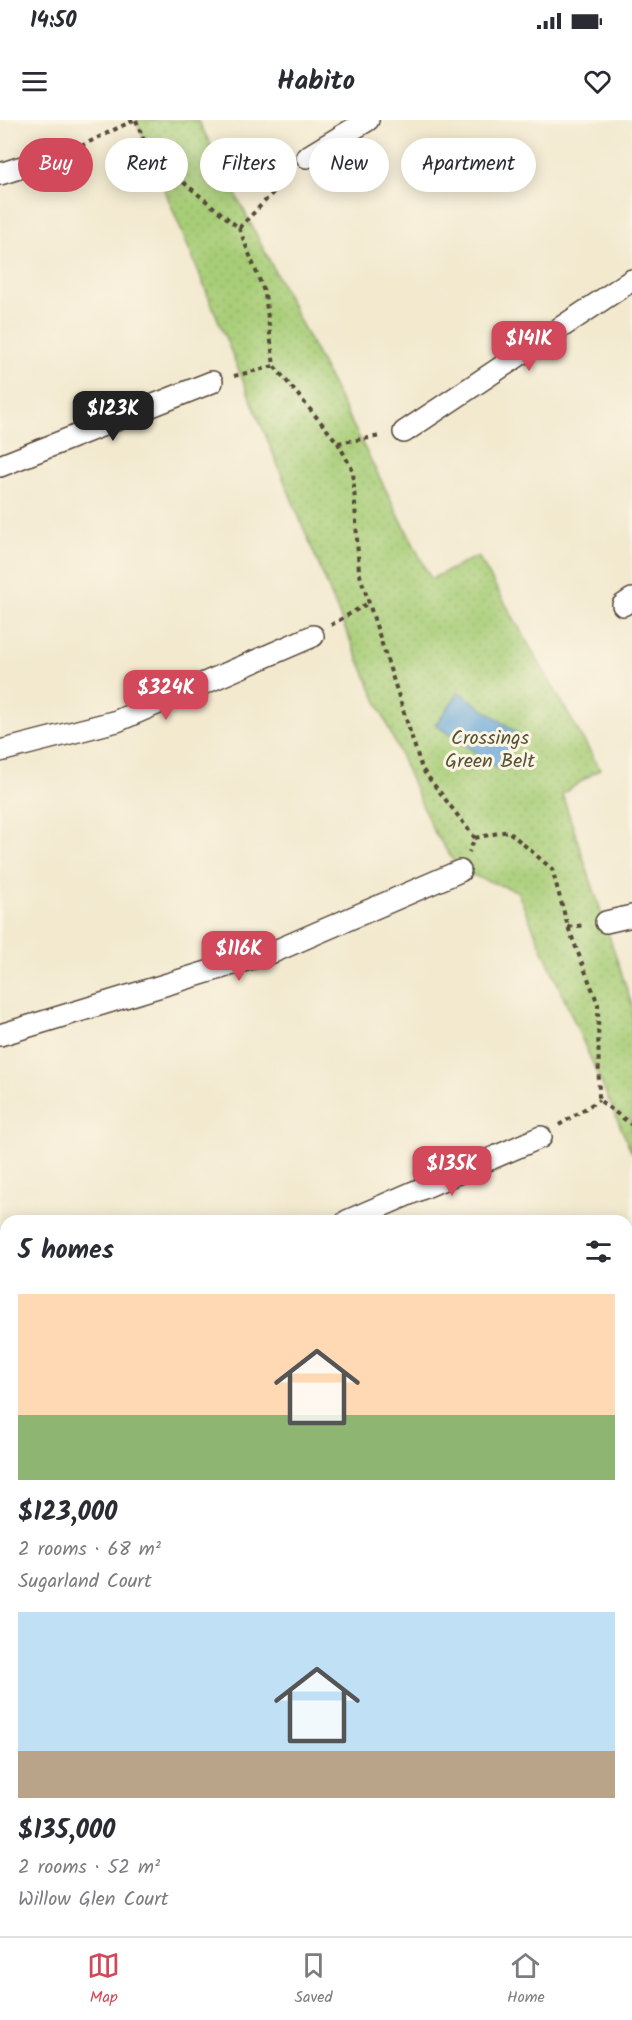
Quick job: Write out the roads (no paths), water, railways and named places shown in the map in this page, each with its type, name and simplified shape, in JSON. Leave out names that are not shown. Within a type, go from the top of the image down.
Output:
[{"type":"street","points":[[307,157],[368,120]]},
{"type":"street","points":[[0,174],[18,168]]},
{"type":"street","points":[[405,432],[632,280]]},
{"type":"street","points":[[0,466],[212,382]]},
{"type":"street","points":[[0,751],[117,721],[313,636]]},
{"type":"street","points":[[0,1035],[273,952],[460,871]]},
{"type":"street","points":[[606,922],[632,916]]},
{"type":"street","points":[[361,1215],[541,1137]]},
{"type":"water","points":[[459,692],[520,735],[498,768],[436,725]]},
{"type":"park label","name":"Crossings Green Belt","points":[[490,748]]}]
